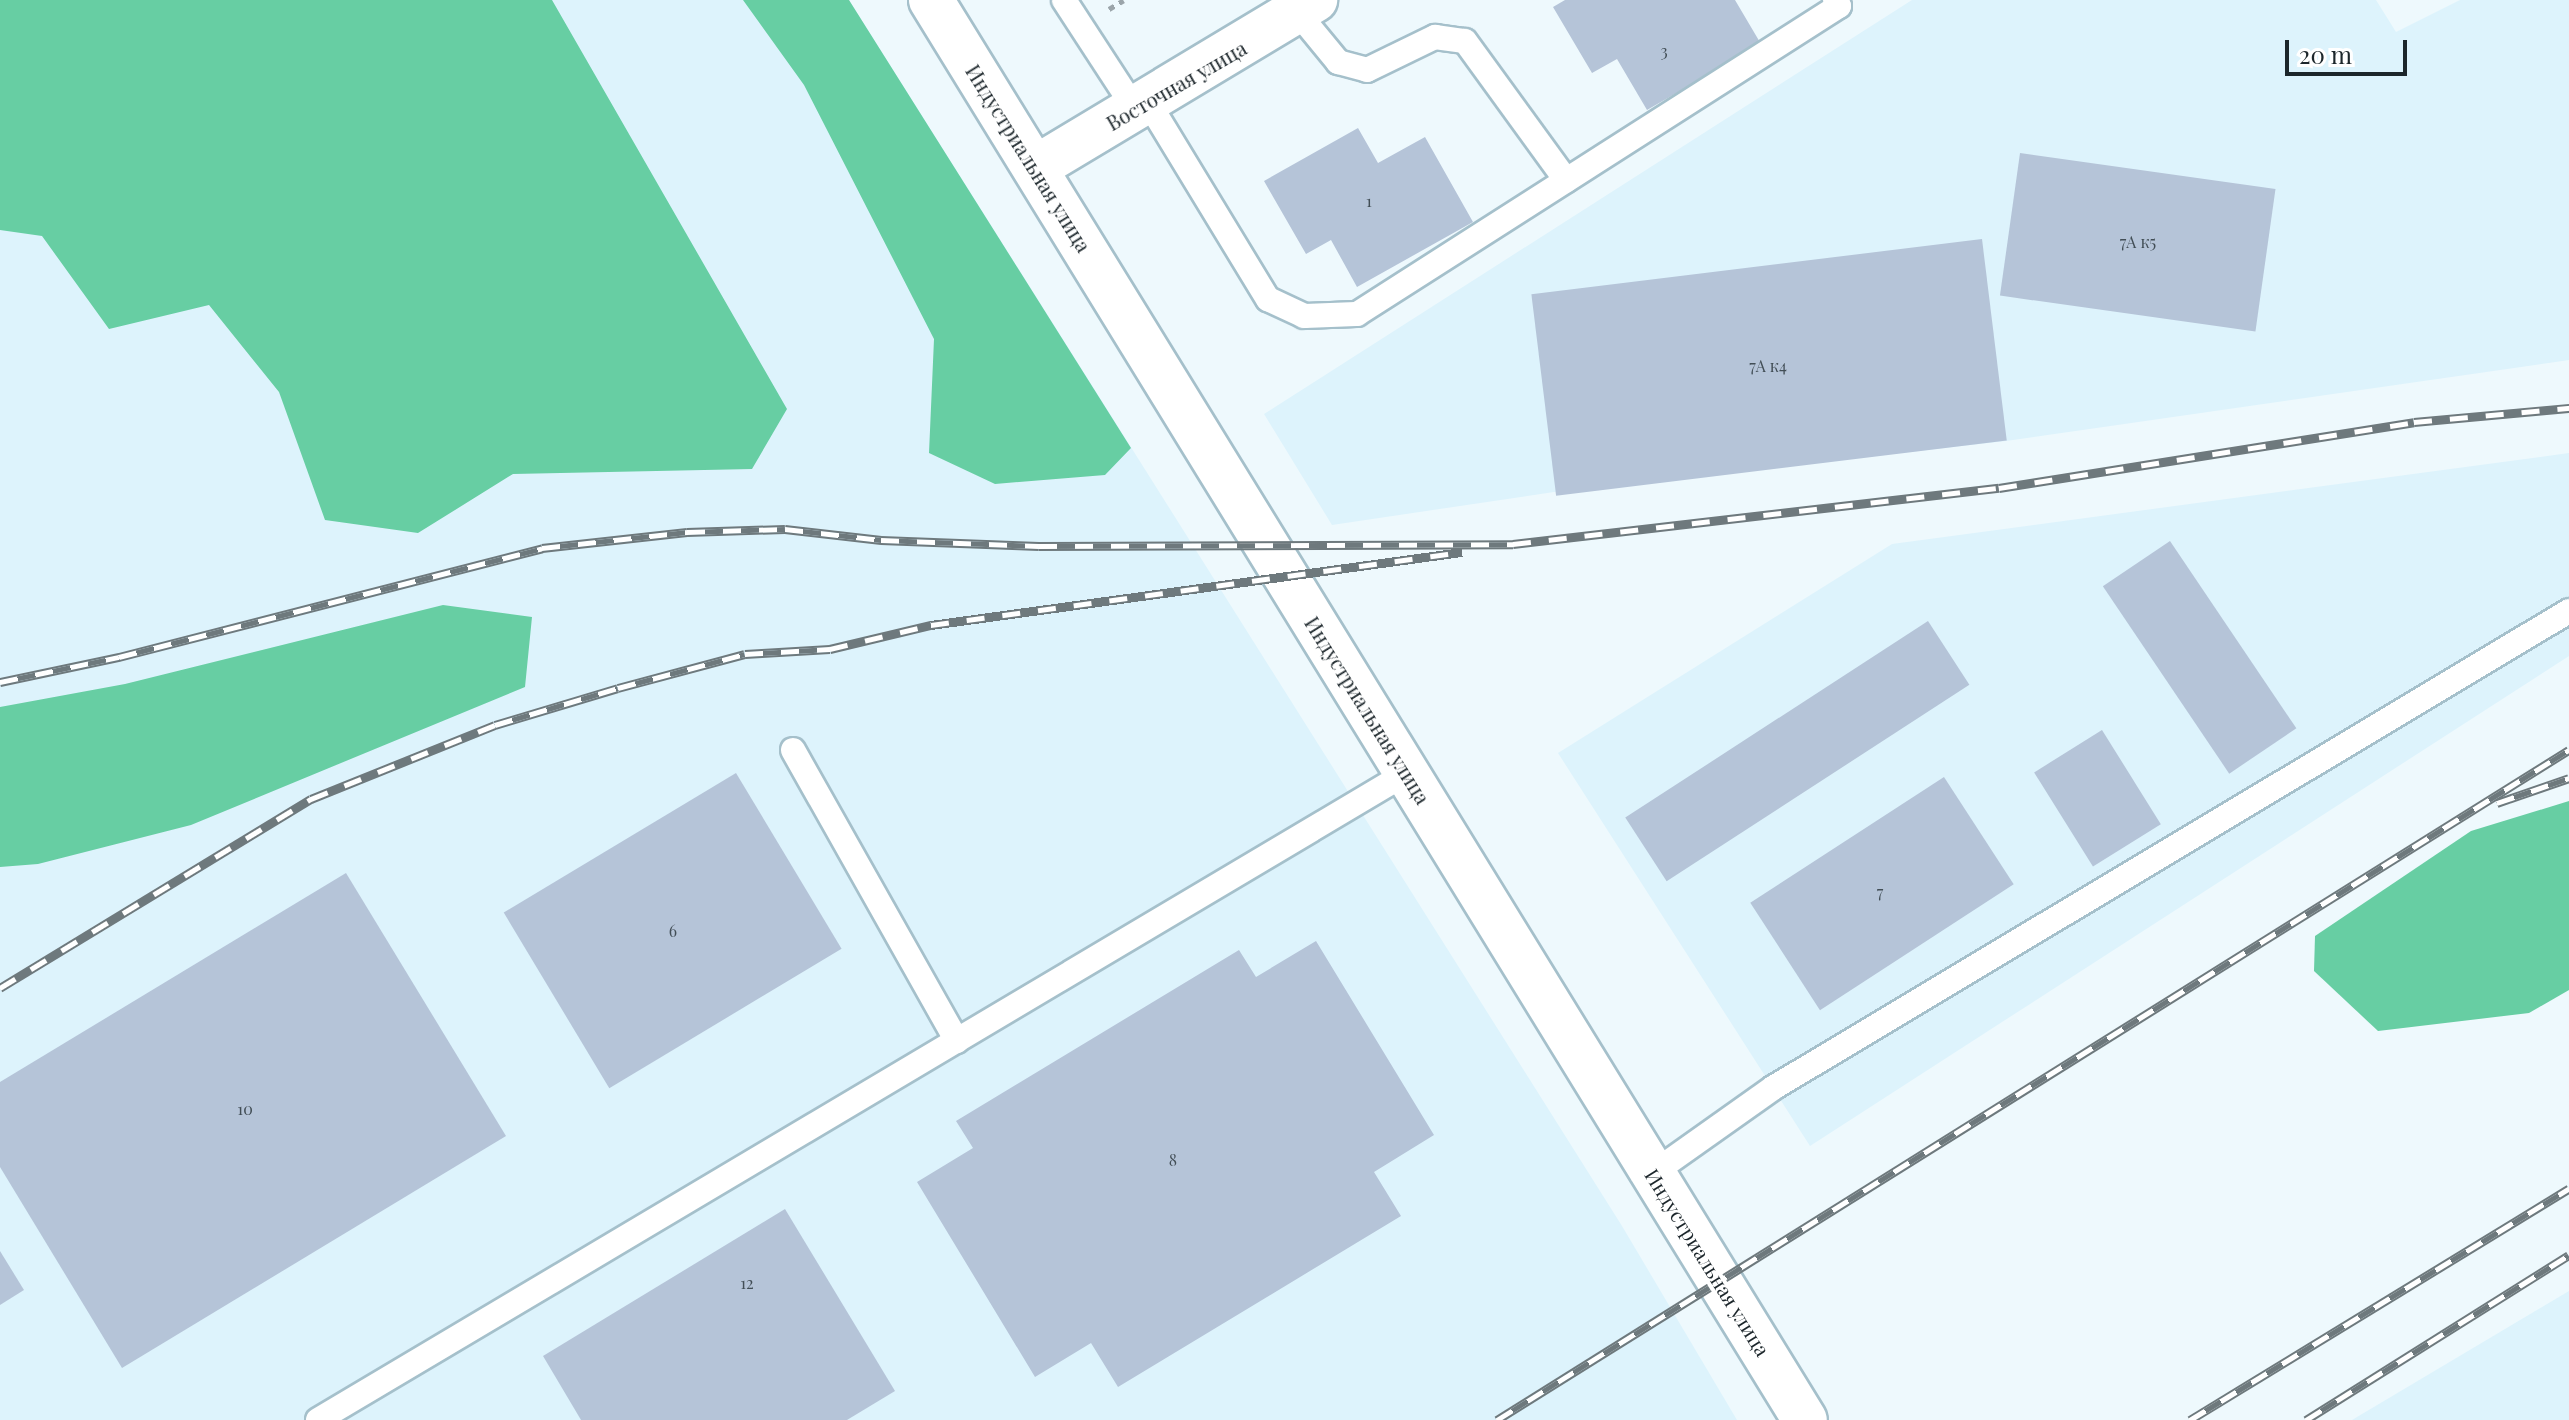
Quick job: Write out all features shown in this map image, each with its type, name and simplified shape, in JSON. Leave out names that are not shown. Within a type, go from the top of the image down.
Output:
[{"type":"street","name":"Индустриальная улица","points":[[931,0],[1805,1420]]},
{"type":"street","name":"Восточная улица","points":[[1035,168],[1306,6]]},
{"type":"lane","points":[[1064,0],[1142,106],[1268,299],[1304,316],[1357,314],[1839,6],[1835,0]]},
{"type":"lane","points":[[1306,6],[1338,62],[1367,70],[1435,37],[1465,41],[1566,180]]},
{"type":"lane","points":[[1653,1173],[1773,1088],[2569,611]]},
{"type":"lane","points":[[793,750],[957,1041]]},
{"type":"lane","points":[[318,1420],[1407,773]]},
{"type":"shaded area","points":[[0,0],[849,0],[1622,1226],[1737,1420],[0,1420]]},
{"type":"shaded area","points":[[1912,0],[2376,0],[2396,32],[2460,0],[2569,0],[2569,360],[2006,441],[1554,492],[1332,525],[1264,414]]},
{"type":"shaded area","points":[[2569,453],[2569,656],[1810,1146],[1558,753],[1892,544]]},
{"type":"shaded area","points":[[2569,1291],[2569,1420],[2352,1420]]},
{"type":"green space","points":[[0,0],[552,0],[787,409],[752,469],[513,474],[418,533],[325,520],[279,392],[209,305],[109,329],[42,236],[0,230]]},
{"type":"green space","points":[[743,0],[849,0],[1131,448],[1105,475],[995,484],[929,453],[934,339],[804,85]]},
{"type":"green space","points":[[443,605],[532,617],[525,687],[191,825],[38,864],[0,867],[0,707],[125,684]]},
{"type":"green space","points":[[2569,801],[2569,990],[2529,1013],[2378,1031],[2314,971],[2315,936],[2471,831]]},
{"type":"building","points":[[1565,0],[1735,0],[1761,44],[1647,110],[1617,59],[1592,73],[1553,7]]},
{"type":"building","points":[[1358,128],[1378,163],[1425,137],[1473,222],[1357,287],[1331,240],[1306,254],[1264,181]]},
{"type":"building","points":[[2020,153],[2275,189],[2255,332],[2000,296]]},
{"type":"building","points":[[1982,239],[2007,440],[1556,496],[1531,294]]},
{"type":"building","points":[[2170,541],[2296,728],[2229,774],[2103,586]]},
{"type":"building","points":[[1928,621],[1969,685],[1667,881],[1625,818]]},
{"type":"building","points":[[2102,730],[2161,824],[2093,867],[2034,772]]},
{"type":"building","points":[[736,773],[842,949],[609,1088],[504,913]]},
{"type":"building","points":[[1944,777],[2014,884],[1820,1010],[1750,903]]},
{"type":"building","points":[[346,873],[506,1136],[122,1368],[0,1167],[0,1082]]},
{"type":"building","points":[[1316,941],[1434,1135],[1374,1172],[1401,1216],[1118,1387],[1091,1343],[1035,1377],[917,1182],[973,1148],[956,1121],[1239,950],[1256,977]]},
{"type":"building","points":[[785,1209],[895,1391],[847,1420],[581,1420],[543,1356]]},
{"type":"building","points":[[0,1251],[24,1290],[0,1305]]},
{"type":"railway","points":[[0,682],[119,657],[542,548],[687,532],[785,529],[881,540],[1039,546],[1513,544],[1999,488],[2414,422],[2569,408]]},
{"type":"railway","points":[[0,988],[311,799],[495,725],[618,688],[745,654],[830,649],[931,625],[1462,552]]},
{"type":"railway","points":[[1497,1420],[2569,750]]},
{"type":"railway","points":[[2497,803],[2569,778]]},
{"type":"railway","points":[[2190,1420],[2569,1189]]},
{"type":"railway","points":[[2306,1420],[2569,1255]]}]
